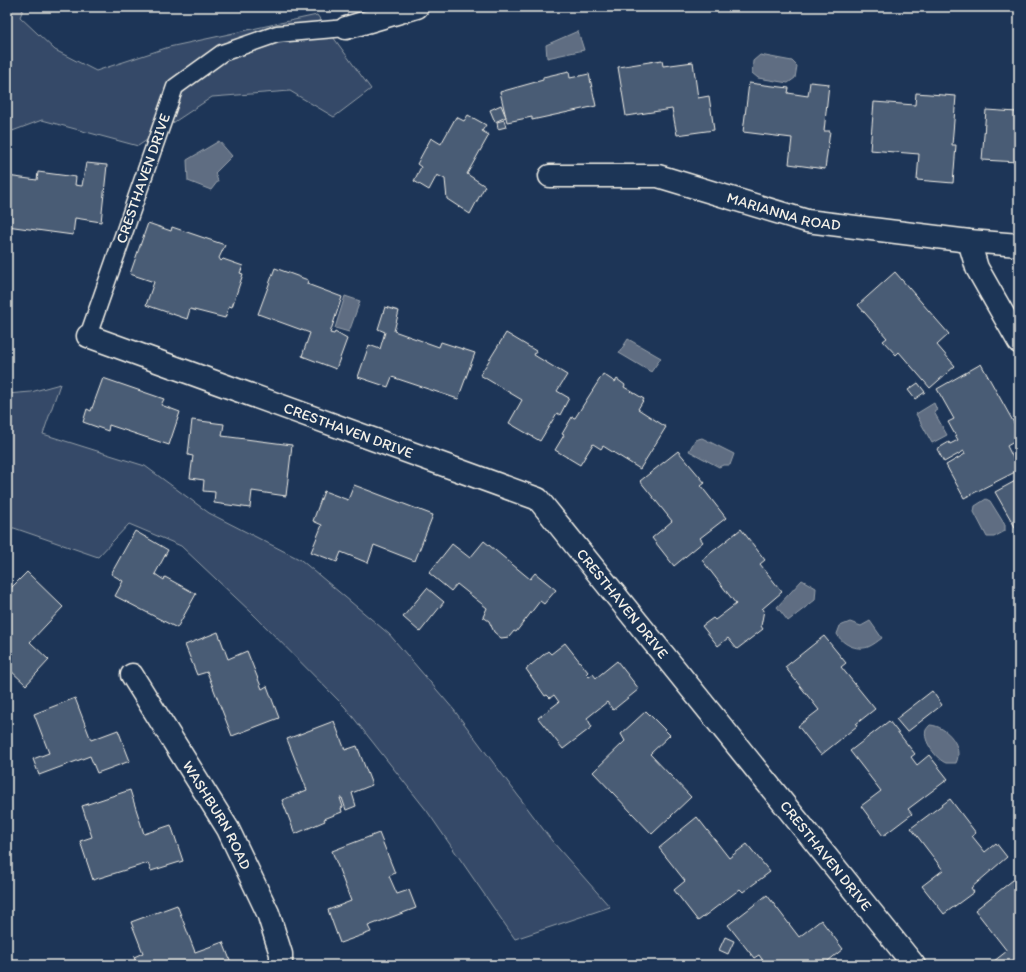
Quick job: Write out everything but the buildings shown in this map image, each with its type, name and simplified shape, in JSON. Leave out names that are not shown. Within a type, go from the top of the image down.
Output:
[{"type":"street","name":"CRESTHAVEN DRIVE","points":[[346,28],[417,7]]},
{"type":"street","name":"MARIANNA ROAD","points":[[550,176],[658,176],[807,221],[969,241],[1019,245]]},
{"type":"street","points":[[969,241],[978,268],[1019,342]]},
{"type":"street","name":"CRESTHAVEN DRIVE","points":[[88,336],[538,499],[914,965]]},
{"type":"street","name":"WASHBURN ROAD","points":[[132,675],[228,829],[268,913],[281,954],[282,965]]},
{"type":"lane","name":"CRESTHAVEN DRIVE","points":[[88,336],[175,87],[222,53],[278,34],[346,28]]},
{"type":"shaded area","points":[[7,7],[24,7],[20,17],[55,50],[96,71],[169,47],[317,15],[371,89],[334,117],[290,91],[212,97],[138,146],[42,120],[7,133]]},
{"type":"shaded area","points":[[578,31],[584,50],[547,58],[546,45]]},
{"type":"shaded area","points":[[760,55],[792,61],[797,66],[795,78],[788,83],[758,78],[752,73],[753,61]]},
{"type":"shaded area","points":[[219,141],[232,156],[215,173],[218,181],[211,190],[188,181],[187,160]]},
{"type":"shaded area","points":[[345,296],[360,301],[349,332],[335,328]]},
{"type":"shaded area","points":[[628,339],[661,358],[651,372],[619,353]]},
{"type":"shaded area","points":[[60,384],[43,434],[145,466],[209,513],[301,560],[389,634],[454,710],[552,841],[610,907],[515,939],[427,811],[345,707],[252,613],[181,546],[129,524],[98,557],[14,528],[7,528],[7,394],[31,392]]},
{"type":"shaded area","points":[[934,403],[937,410],[934,412],[947,435],[932,443],[916,414]]},
{"type":"shaded area","points":[[702,438],[734,454],[730,465],[723,465],[719,467],[689,451],[695,440]]},
{"type":"shaded area","points":[[986,499],[990,501],[1005,525],[1005,531],[994,537],[987,537],[974,512],[975,506]]},
{"type":"shaded area","points":[[802,580],[816,588],[815,600],[788,621],[777,607]]},
{"type":"shaded area","points":[[870,621],[882,638],[868,647],[859,648],[850,646],[842,641],[837,634],[840,626],[850,622],[861,626]]},
{"type":"shaded area","points":[[930,725],[942,729],[952,738],[958,750],[956,763],[946,763],[942,761],[931,749],[925,734]]}]
